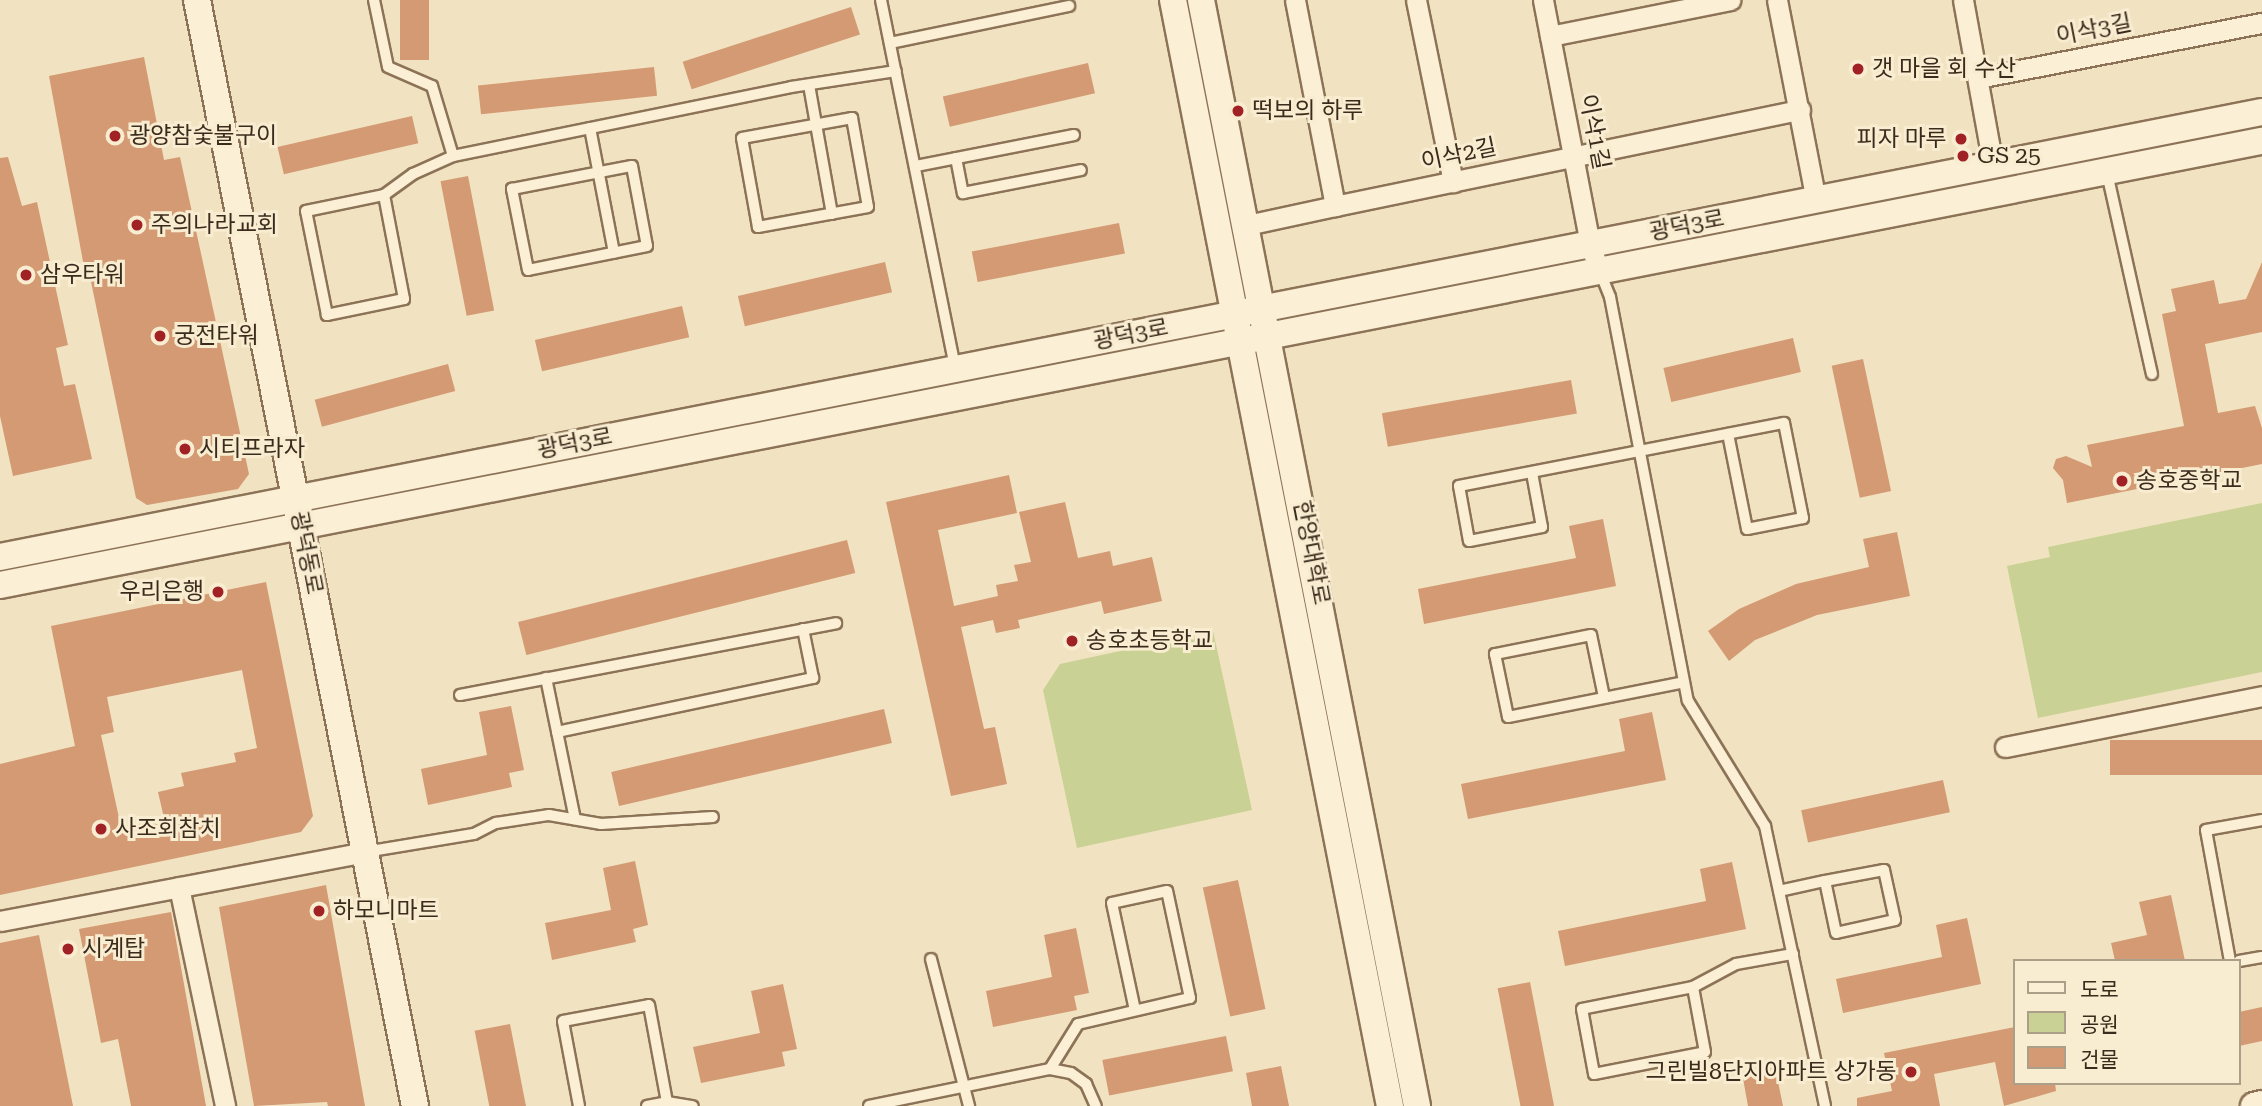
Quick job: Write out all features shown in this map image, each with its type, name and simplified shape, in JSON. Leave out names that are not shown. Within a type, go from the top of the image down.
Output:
[{"type":"street","name":"광덕동로","points":[[197,0],[415,1106]]},
{"type":"street","name":"한양대학로","points":[[1173,0],[1390,1106]]},
{"type":"street","name":"한양대학로","points":[[1201,0],[1270,337],[1418,1106]]},
{"type":"street","points":[[1295,0],[1335,206]]},
{"type":"street","points":[[1416,0],[1452,182]]},
{"type":"street","name":"이삭1길","points":[[1543,0],[1590,245],[1600,271]]},
{"type":"street","points":[[1550,36],[1730,0]]},
{"type":"street","points":[[1777,0],[1816,200]]},
{"type":"street","points":[[1963,0],[1993,165]]},
{"type":"street","name":"이삭3길","points":[[1978,78],[2262,23]]},
{"type":"street","name":"이삭2길","points":[[1247,225],[1800,110]]},
{"type":"street","name":"광덕3로","points":[[0,585],[1600,271],[2104,158],[2262,113]]},
{"type":"street","name":"광덕3로","points":[[0,557],[1993,165],[2104,158],[2262,141]]},
{"type":"street","points":[[2004,747],[2262,696]]},
{"type":"street","points":[[0,921],[365,852]]},
{"type":"street","points":[[179,887],[225,1106]]},
{"type":"street","points":[[2254,1106],[2262,1104]]},
{"type":"lane","points":[[374,0],[388,67],[432,86],[453,156]]},
{"type":"lane","points":[[881,0],[956,370]]},
{"type":"lane","points":[[890,43],[1069,6]]},
{"type":"lane","points":[[383,195],[404,299],[327,315],[306,211],[383,195],[413,174],[453,156],[809,85],[896,71]]},
{"type":"lane","points":[[809,85],[832,214]]},
{"type":"lane","points":[[852,118],[868,207],[758,227],[742,138],[816,125],[852,118]]},
{"type":"lane","points":[[590,128],[614,253]]},
{"type":"lane","points":[[916,166],[1074,135]]},
{"type":"lane","points":[[956,158],[963,193],[1082,170]]},
{"type":"lane","points":[[2104,158],[2152,374]]},
{"type":"lane","points":[[632,166],[647,246],[527,270],[512,189],[598,173],[632,166]]},
{"type":"lane","points":[[1600,271],[1610,297],[1688,701],[1765,826],[1825,1106]]},
{"type":"lane","points":[[1532,473],[1542,527],[1469,541],[1459,486],[1784,423],[1803,518],[1747,530],[1728,434]]},
{"type":"lane","points":[[460,695],[836,623]]},
{"type":"lane","points":[[557,733],[813,678],[803,629]]},
{"type":"lane","points":[[1604,697],[1591,635],[1495,654],[1508,717],[1684,682]]},
{"type":"lane","points":[[547,678],[575,820]]},
{"type":"lane","points":[[365,852],[474,834],[496,823],[549,815],[601,824],[713,817]]},
{"type":"lane","points":[[2230,959],[2206,830],[2262,820]]},
{"type":"lane","points":[[1779,891],[1825,881],[1884,870],[1895,920],[1836,933],[1825,881]]},
{"type":"lane","points":[[1050,1069],[1078,1024],[1190,998],[1167,891],[1112,903],[1135,1010]]},
{"type":"lane","points":[[1693,987],[1705,1052],[1594,1074],[1582,1009],[1693,987],[1736,964],[1793,954]]},
{"type":"lane","points":[[2241,961],[2262,957]]},
{"type":"lane","points":[[931,959],[969,1106]]},
{"type":"lane","points":[[579,1106],[564,1021],[649,1005],[667,1102]]},
{"type":"lane","points":[[869,1106],[1050,1069],[1071,1073],[1086,1084],[1096,1106]]},
{"type":"lane","points":[[647,1106],[667,1102],[693,1106]]},
{"type":"green space","points":[[2262,503],[2262,672],[2038,718],[2007,566],[2050,557],[2048,547]]},
{"type":"green space","points":[[1213,631],[1252,810],[1077,848],[1043,690],[1060,664]]},
{"type":"building","points":[[400,0],[429,0],[429,60],[400,60]]},
{"type":"building","points":[[851,7],[860,35],[692,89],[683,62]]},
{"type":"building","points":[[144,57],[164,160],[180,157],[249,474],[238,489],[147,505],[136,498],[90,277],[86,278],[49,76]]},
{"type":"building","points":[[1088,63],[1095,93],[950,127],[943,97]]},
{"type":"building","points":[[654,67],[657,96],[481,114],[478,86]]},
{"type":"building","points":[[412,116],[418,143],[284,174],[278,147]]},
{"type":"building","points":[[8,157],[22,206],[37,202],[68,345],[56,348],[64,386],[75,384],[92,459],[13,476],[0,416],[0,158]]},
{"type":"building","points":[[468,176],[494,310],[467,316],[441,181]]},
{"type":"building","points":[[1119,223],[1125,253],[978,282],[972,252]]},
{"type":"building","points":[[885,262],[892,292],[745,326],[738,296]]},
{"type":"building","name":"송호중학교","points":[[2262,262],[2262,332],[2205,344],[2218,413],[2255,406],[2262,428],[2262,464],[2067,503],[2063,480],[2053,468],[2056,459],[2066,456],[2092,467],[2087,445],[2184,426],[2162,314],[2176,311],[2171,289],[2214,280],[2219,304],[2246,299]]},
{"type":"building","points":[[682,306],[689,337],[542,371],[535,340]]},
{"type":"building","points":[[1793,338],[1801,372],[1671,402],[1663,368]]},
{"type":"building","points":[[1863,359],[1891,491],[1860,498],[1832,366]]},
{"type":"building","points":[[448,364],[455,391],[322,427],[315,400]]},
{"type":"building","points":[[1571,380],[1577,413],[1388,447],[1382,413]]},
{"type":"building","name":"송호초등학교","points":[[1009,475],[1017,513],[938,530],[954,606],[998,596],[996,585],[1018,581],[1014,565],[1031,562],[1019,512],[1065,502],[1078,558],[1110,551],[1113,566],[1152,557],[1162,601],[1104,614],[1101,601],[1018,620],[1020,628],[996,633],[993,620],[961,627],[984,729],[995,727],[1007,784],[951,796],[886,502]]},
{"type":"building","points":[[1603,519],[1616,586],[1424,624],[1418,589],[1576,558],[1569,526]]},
{"type":"building","points":[[1897,532],[1910,596],[1817,615],[1755,640],[1729,661],[1708,631],[1739,609],[1796,584],[1869,567],[1863,539]]},
{"type":"building","points":[[847,540],[855,573],[526,655],[518,622]]},
{"type":"building","points":[[266,582],[313,816],[301,832],[0,895],[0,764],[75,746],[51,626]],"holes":[[[242,670],[257,748],[234,753],[236,762],[181,773],[184,786],[158,792],[164,818],[121,827],[101,735],[114,732],[107,697]]]},
{"type":"building","points":[[511,706],[524,770],[509,773],[512,787],[428,805],[421,769],[487,755],[479,712]]},
{"type":"building","points":[[884,709],[892,743],[619,806],[611,772]]},
{"type":"building","points":[[1652,712],[1666,780],[1468,819],[1461,784],[1625,751],[1619,719]]},
{"type":"building","points":[[2110,740],[2262,740],[2262,775],[2110,775]]},
{"type":"building","points":[[1943,780],[1950,812],[1808,842],[1801,810]]},
{"type":"building","points":[[635,861],[648,925],[633,929],[636,942],[552,960],[545,923],[611,910],[603,868]]},
{"type":"building","points":[[1732,862],[1746,929],[1565,966],[1558,931],[1706,901],[1700,869]]},
{"type":"building","points":[[1238,880],[1265,1009],[1230,1017],[1203,887]]},
{"type":"building","points":[[326,885],[365,1106],[328,1106],[327,1102],[254,1106],[219,907]]},
{"type":"building","points":[[2171,895],[2185,959],[2115,959],[2111,943],[2147,935],[2139,902]]},
{"type":"building","points":[[171,912],[206,1106],[131,1106],[118,1039],[101,1043],[79,929]]},
{"type":"building","points":[[1967,918],[1981,984],[1843,1013],[1836,979],[1942,957],[1936,925]]},
{"type":"building","points":[[1076,928],[1089,993],[1074,996],[1077,1010],[993,1027],[986,991],[1052,977],[1044,935]]},
{"type":"building","points":[[39,935],[73,1106],[0,1106],[0,943]]},
{"type":"building","points":[[1530,982],[1554,1106],[1520,1106],[1498,988]]},
{"type":"building","points":[[783,984],[797,1049],[782,1052],[785,1066],[701,1083],[693,1047],[760,1033],[751,991]]},
{"type":"building","points":[[2262,1007],[2262,1041],[2241,1046],[2241,1012]]},
{"type":"building","points":[[510,1024],[526,1106],[489,1106],[475,1031]]},
{"type":"building","points":[[2014,1027],[2014,1085],[2055,1085],[2056,1091],[2004,1106],[1995,1062],[1934,1074],[1940,1106],[1857,1106],[1857,1098],[1892,1091],[1884,1053]]},
{"type":"building","points":[[1226,1036],[1233,1071],[1109,1095],[1102,1060]]},
{"type":"building","points":[[1281,1066],[1289,1106],[1252,1106],[1246,1073]]},
{"type":"building","points":[[1775,1067],[1783,1106],[1748,1106],[1742,1073]]},
{"type":"place","name":"갯 마을 회 수산","points":[[1858,69]]},
{"type":"place","name":"떡보의 하루","points":[[1238,111]]},
{"type":"place","name":"광양참숯불구이","points":[[115,136]]},
{"type":"place","name":"피자 마루","points":[[1961,139]]},
{"type":"place","name":"GS 25","points":[[1963,156]]},
{"type":"place","name":"주의나라교회","points":[[137,225]]},
{"type":"place","name":"삼우타워","points":[[26,275]]},
{"type":"place","name":"궁전타워","points":[[160,336]]},
{"type":"place","name":"시티프라자","points":[[185,449]]},
{"type":"place","name":"송호중학교","points":[[2122,481]]},
{"type":"place","name":"우리은행","points":[[218,592]]},
{"type":"place","name":"송호초등학교","points":[[1072,641]]},
{"type":"place","name":"사조회참치","points":[[101,829]]},
{"type":"place","name":"하모니마트","points":[[319,911]]},
{"type":"place","name":"시계탑","points":[[68,949]]},
{"type":"place","name":"그린빌8단지아파트 상가동","points":[[1911,1072]]}]
